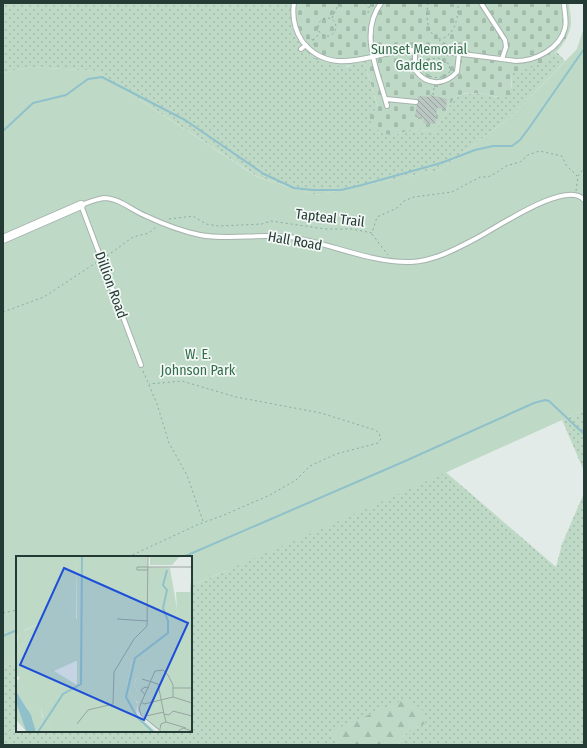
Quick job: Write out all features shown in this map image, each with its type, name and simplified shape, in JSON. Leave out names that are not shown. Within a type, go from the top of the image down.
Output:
[{"type":"street","name":"Hall Road","points":[[3,239],[81,205]]},
{"type":"lane","points":[[294,3],[295,26],[306,45],[316,54],[333,61],[347,62],[374,55],[415,50],[502,59],[528,60],[540,56],[559,39],[565,28],[564,5],[561,3]]},
{"type":"lane","points":[[381,3],[373,16],[370,27],[370,42],[387,106]]},
{"type":"lane","points":[[481,3],[505,40],[506,47],[502,59]]},
{"type":"lane","points":[[301,49],[306,45]]},
{"type":"lane","points":[[415,50],[415,70],[424,80],[440,83],[447,81],[457,72],[459,54]]},
{"type":"lane","points":[[386,99],[416,102]]},
{"type":"lane","points":[[576,194],[584,200]]},
{"type":"lane","name":"Hall Road","points":[[81,205],[96,200],[113,199],[163,223],[181,230],[202,235],[268,235],[296,238],[359,255],[411,262],[426,260],[475,239],[532,207],[559,196],[576,194]]},
{"type":"lane","name":"Dillion Road","points":[[81,205],[141,365]]},
{"type":"path","points":[[331,19],[339,3]]},
{"type":"path","points":[[364,3],[369,7]]},
{"type":"path","points":[[428,3],[428,23],[434,36],[440,39],[445,38],[453,28],[458,15],[458,3]]},
{"type":"path","points":[[326,18],[331,19],[336,23],[334,32],[327,35],[321,32],[319,28],[321,20],[326,18]]},
{"type":"path","points":[[313,40],[321,32]]},
{"type":"path","points":[[438,58],[449,64],[450,71],[449,74],[440,78],[428,75],[422,70],[422,64],[429,59],[438,58]]},
{"type":"path","name":"Tapteal Trail","points":[[3,312],[44,297],[115,252],[133,237],[148,233],[171,219],[187,215],[198,218],[212,226],[262,224],[271,221],[325,229],[352,228],[372,233],[377,217],[392,210],[404,201],[422,195],[452,192],[480,177],[488,177],[506,166],[520,162],[528,155],[539,151],[562,156],[566,165],[578,177]]},
{"type":"path","points":[[576,194],[578,177],[584,168]]},
{"type":"path","points":[[372,233],[392,260]]},
{"type":"path","points":[[141,365],[169,442],[187,475],[204,523]]},
{"type":"path","points":[[130,556],[270,495],[296,480],[310,466],[336,454],[378,443],[381,435],[375,430],[321,413],[236,397],[188,383],[166,382],[149,384]]},
{"type":"path","points":[[3,613],[16,610]]},
{"type":"green space","points":[[3,3],[292,3],[292,27],[298,40],[307,51],[347,67],[364,61],[378,108],[395,135],[409,130],[435,131],[454,98],[470,93],[498,97],[512,87],[512,74],[517,70],[537,65],[557,52],[565,61],[512,116],[440,170],[316,195],[258,177],[96,71],[30,67],[3,73]]},
{"type":"green space","name":"Sunset Memorial Gardens","points":[[292,3],[569,3],[571,22],[570,29],[564,42],[554,54],[542,63],[512,74],[511,93],[505,98],[472,93],[460,95],[454,98],[435,131],[409,130],[395,135],[384,134],[372,126],[369,115],[378,107],[364,61],[348,66],[333,66],[312,56],[304,48],[298,38],[294,27]]},
{"type":"green space","name":"W. E. Johnson Park","points":[[584,27],[584,410],[328,526],[192,586],[192,556],[16,556],[16,662],[3,668],[3,73],[30,67],[96,71],[257,177],[316,195],[440,170],[512,116],[577,49]]},
{"type":"green space","points":[[319,363],[556,567],[562,544],[584,493],[584,745],[398,745],[409,731],[425,724],[329,732],[338,745],[3,745],[3,668],[16,662],[16,732],[192,732],[192,586],[228,570],[208,515],[19,556]]},
{"type":"green space","points":[[584,410],[584,471],[562,420]]},
{"type":"green space","points":[[405,699],[422,709],[426,724],[409,731],[398,745],[338,745],[329,732]]},
{"type":"building","points":[[430,95],[447,99],[446,109],[437,108],[435,124],[423,123],[424,118],[415,117],[418,96],[430,97]]},
{"type":"waterway","points":[[3,131],[33,103],[66,95],[88,79],[102,77],[185,120],[264,174],[294,188],[341,190],[441,163],[475,150],[493,146],[512,146],[520,140],[529,128],[584,49]]},
{"type":"waterway","points":[[185,556],[403,462],[534,403],[545,400],[549,401],[584,434]]},
{"type":"waterway","points":[[3,636],[16,630]]}]
